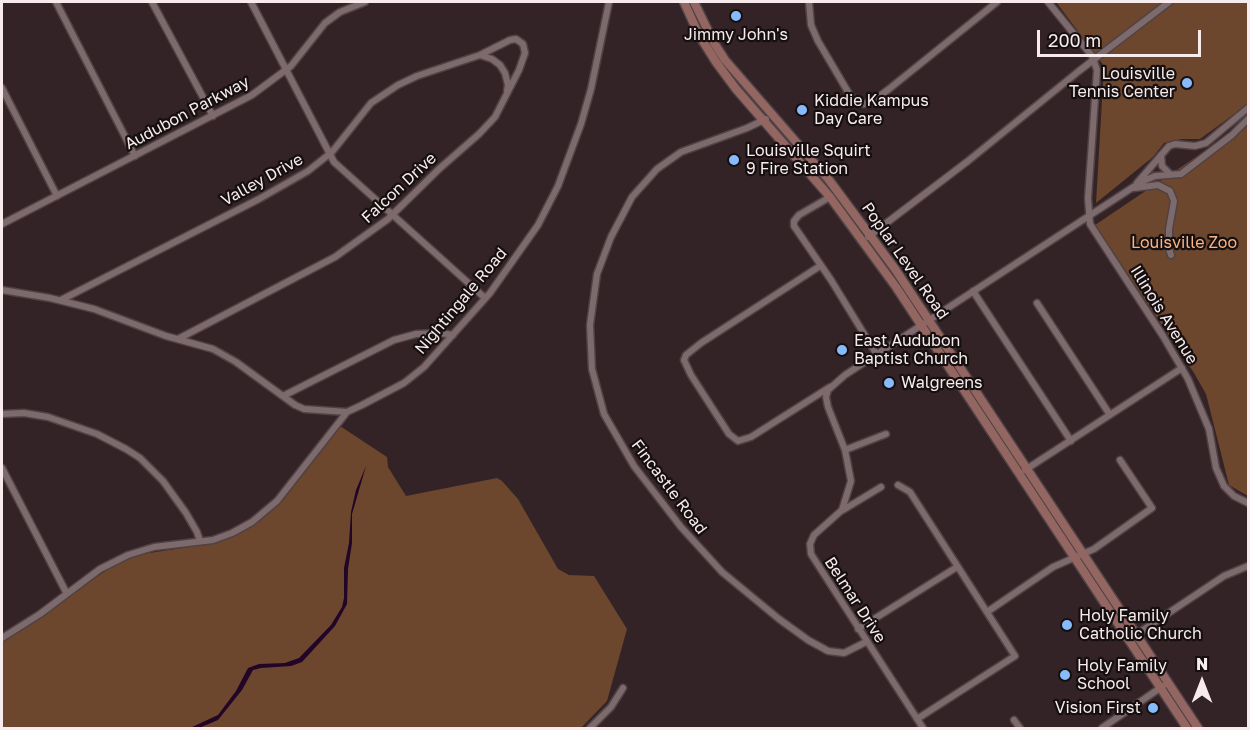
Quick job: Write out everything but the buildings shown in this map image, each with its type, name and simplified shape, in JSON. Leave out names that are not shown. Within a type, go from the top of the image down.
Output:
[{"type":"main road","name":"Poplar Level Road","points":[[684,2],[712,56],[767,118],[829,180],[1164,685],[1198,729]]},
{"type":"main road","name":"Poplar Level Road","points":[[694,2],[725,60],[767,118],[866,238]]},
{"type":"main road","name":"Poplar Level Road","points":[[1164,685],[1187,729]]},
{"type":"street","points":[[56,2],[135,156]]},
{"type":"street","points":[[152,2],[213,116]]},
{"type":"street","points":[[251,2],[334,162],[485,298]]},
{"type":"street","points":[[342,2],[345,8]]},
{"type":"street","name":"Audubon Parkway","points":[[2,224],[252,95],[286,70],[318,31],[345,8],[365,2]]},
{"type":"street","name":"Nightingale Road","points":[[347,412],[404,383],[424,367],[485,298],[537,225],[558,186],[588,100],[609,2]]},
{"type":"street","points":[[809,2],[811,25],[818,41],[851,97],[864,104],[872,102],[889,89],[997,2]]},
{"type":"street","points":[[1048,2],[1094,60],[1097,70],[1098,84],[1088,218]]},
{"type":"street","points":[[866,238],[968,161],[1169,2]]},
{"type":"street","name":"Valley Drive","points":[[62,300],[308,171],[329,154],[360,115],[383,94],[410,79],[480,55],[510,40],[516,39],[523,44]]},
{"type":"street","name":"Falcon Drive","points":[[178,339],[335,257],[392,215],[495,117],[524,57],[523,44]]},
{"type":"street","points":[[480,55],[492,59],[505,73],[508,85],[506,97]]},
{"type":"street","points":[[2,88],[57,196]]},
{"type":"street","points":[[1134,188],[1164,149],[1175,144],[1195,146],[1206,143],[1248,108]]},
{"type":"street","name":"Fincastle Road","points":[[767,118],[681,152],[657,169],[632,197],[611,237],[597,274],[590,325],[592,369],[604,414],[630,460],[681,527],[722,572],[779,619],[828,651],[844,653],[866,642]]},
{"type":"street","points":[[820,266],[701,343],[684,357],[691,375],[735,440],[741,441],[751,437],[830,387],[1148,178],[1181,174],[1186,171],[1248,119]]},
{"type":"street","points":[[1161,154],[1162,166],[1170,175]]},
{"type":"street","points":[[1134,188],[1158,185],[1170,190],[1174,201],[1169,229],[1171,255]]},
{"type":"street","points":[[830,197],[799,215],[794,224],[877,355]]},
{"type":"street","name":"Illinois Avenue","points":[[1088,218],[1093,230],[1182,368],[1209,429],[1219,478],[1231,494],[1248,503]]},
{"type":"street","points":[[2,290],[62,300],[94,309],[223,354],[303,409],[347,412]]},
{"type":"street","points":[[973,291],[1071,441]]},
{"type":"street","points":[[1037,303],[1110,415]]},
{"type":"street","points":[[283,396],[394,340],[416,334],[453,335]]},
{"type":"street","points":[[1023,471],[1182,368]]},
{"type":"street","points":[[830,387],[826,393],[827,402],[845,450],[850,481],[842,510]]},
{"type":"street","points":[[2,638],[100,569],[140,550],[200,541],[232,533],[262,515],[277,501],[347,412]]},
{"type":"street","points":[[2,414],[48,417],[97,434],[126,449],[140,458],[163,481],[190,520],[200,541]]},
{"type":"street","points":[[845,450],[886,434]]},
{"type":"street","points":[[987,612],[1053,567],[1103,543],[1152,508],[1120,460]]},
{"type":"street","points":[[2,468],[67,594]]},
{"type":"street","points":[[898,485],[910,492],[1016,656],[917,719]]},
{"type":"street","name":"Belmar Drive","points":[[881,486],[842,510],[814,535],[810,551],[815,563],[923,729]]},
{"type":"street","points":[[1132,637],[1224,576],[1248,566]]},
{"type":"street","points":[[858,630],[957,567]]},
{"type":"street","points":[[1102,729],[1164,685]]},
{"type":"street","points":[[590,729],[623,688]]},
{"type":"street","points":[[1014,720],[1020,729]]},
{"type":"green space","points":[[1056,2],[1248,2],[1248,104],[1200,139],[1182,139],[1164,143],[1153,157],[1096,203],[1104,66]]},
{"type":"green space","name":"Louisville Zoo","points":[[1248,122],[1248,496],[1229,485],[1206,394],[1095,225]]},
{"type":"green space","points":[[340,426],[387,457],[388,467],[406,496],[497,478],[518,499],[558,569],[569,575],[594,576],[627,629],[607,701],[581,728],[2,728],[2,641],[111,567],[137,555],[213,543],[230,538],[257,523],[277,506]]},
{"type":"shaded area","points":[[366,466],[352,514],[347,604],[335,626],[302,662],[291,666],[253,670],[242,690],[218,720],[199,728],[190,728],[218,715],[236,691],[248,668],[259,664],[285,663],[299,658],[331,625],[342,607],[344,598],[344,568],[349,543],[351,512],[356,490]]},
{"type":"place","name":"Jimmy John's","points":[[736,16]]},
{"type":"place","name":"Louisville Tennis Center","points":[[1187,83]]},
{"type":"place","name":"Kiddie Kampus Day Care","points":[[802,110]]},
{"type":"place","name":"Louisville Squirt 9 Fire Station","points":[[734,160]]},
{"type":"place","name":"East Audubon Baptist Church","points":[[842,350]]},
{"type":"place","name":"Walgreens","points":[[889,383]]},
{"type":"place","name":"Holy Family Catholic Church","points":[[1067,625]]},
{"type":"place","name":"Holy Family School","points":[[1065,675]]},
{"type":"place","name":"Vision First","points":[[1153,708]]}]
